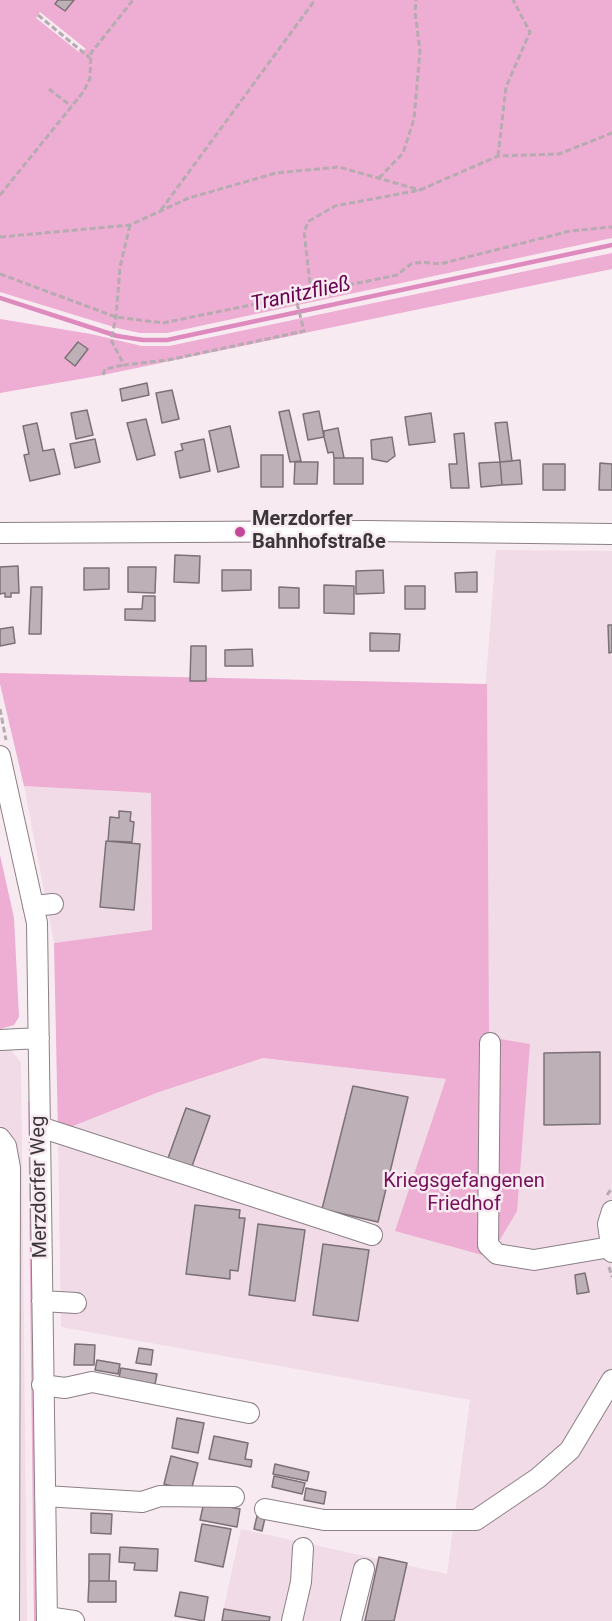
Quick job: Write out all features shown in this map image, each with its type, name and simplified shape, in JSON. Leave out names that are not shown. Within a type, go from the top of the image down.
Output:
[{"type":"street","points":[[0,533],[366,531],[612,534]]},
{"type":"street","name":"Merzdorfer Weg","points":[[0,756],[33,906],[39,955],[42,1385],[47,1619]]},
{"type":"street","points":[[33,906],[53,904]]},
{"type":"street","points":[[0,1040],[39,1038]]},
{"type":"street","points":[[490,1043],[488,1245],[497,1254],[534,1260],[611,1249],[608,1224],[612,1211]]},
{"type":"street","points":[[40,1127],[372,1235]]},
{"type":"street","points":[[0,1138],[6,1146],[10,1168],[9,1621]]},
{"type":"street","points":[[42,1301],[76,1303]]},
{"type":"street","points":[[265,1509],[324,1520],[476,1520],[538,1478],[570,1450],[612,1380]]},
{"type":"street","points":[[42,1385],[64,1388],[93,1382],[249,1413]]},
{"type":"street","points":[[45,1496],[142,1502],[160,1496],[234,1497]]},
{"type":"street","points":[[292,1621],[301,1582],[303,1548]]},
{"type":"street","points":[[351,1621],[364,1569]]},
{"type":"street","points":[[47,1619],[74,1621]]},
{"type":"path","points":[[0,195],[84,91],[90,78],[91,53],[133,0]]},
{"type":"path","points":[[160,211],[315,0]]},
{"type":"path","points":[[379,178],[403,153],[414,119],[420,51],[415,12],[416,0]]},
{"type":"path","points":[[498,156],[506,87],[530,32],[513,0]]},
{"type":"path","points":[[38,15],[90,58]]},
{"type":"path","points":[[50,89],[71,106]]},
{"type":"path","points":[[311,292],[304,231],[309,220],[335,206],[420,190],[498,156],[559,154],[612,133]]},
{"type":"path","points":[[0,237],[130,225],[189,198],[276,172],[339,167],[420,190]]},
{"type":"path","points":[[124,365],[111,340],[116,316],[120,267],[130,225]]},
{"type":"path","points":[[0,274],[116,316],[163,323],[397,275],[411,264],[422,262],[440,264],[570,231],[612,227]]},
{"type":"path","points":[[103,375],[105,369],[168,360],[304,331],[295,295]]},
{"type":"shaded area","points":[[496,550],[612,551],[612,1621],[221,1621],[241,1529],[447,1574],[470,1400],[61,1327],[58,1132],[159,1092],[263,1058],[447,1079],[395,1231],[498,1243],[530,1044],[459,1032]]},
{"type":"shaded area","points":[[24,786],[151,793],[152,931],[54,943]]},
{"type":"shaded area","points":[[0,1047],[8,1047],[21,1062],[27,1621],[0,1621]]},
{"type":"green space","points":[[0,0],[612,0],[612,238],[167,333],[140,333],[117,328],[0,292]],"holes":[[[40,12],[86,49],[79,52],[36,18]]]},
{"type":"green space","points":[[612,253],[612,269],[103,375],[0,393],[0,319],[91,334],[142,346],[169,346]]},
{"type":"green space","name":"Kriegsgefangenen Friedhof","points":[[0,673],[487,684],[489,1037],[530,1044],[517,1211],[498,1243],[497,1259],[395,1231],[446,1079],[263,1058],[159,1092],[58,1132],[54,943],[152,930],[151,793],[24,786],[0,684]]},
{"type":"green space","points":[[0,855],[14,918],[19,1017],[14,1025],[0,1029]]},
{"type":"green space","points":[[28,1101],[34,1101],[37,1439],[34,1442],[34,1501],[39,1503],[41,1621],[34,1621]]},
{"type":"building","points":[[58,0],[74,0],[65,11],[55,4]]},
{"type":"building","points":[[78,342],[88,349],[75,366],[65,358]]},
{"type":"building","points":[[147,383],[149,395],[122,401],[120,389]]},
{"type":"building","points":[[172,390],[179,419],[162,423],[156,393]]},
{"type":"building","points":[[87,410],[93,435],[76,439],[71,413]]},
{"type":"building","points":[[289,410],[301,461],[290,462],[279,412]]},
{"type":"building","points":[[319,411],[324,437],[308,440],[303,414]]},
{"type":"building","points":[[431,413],[435,442],[409,445],[405,417]]},
{"type":"building","points":[[146,419],[155,455],[137,460],[127,423]]},
{"type":"building","points":[[507,422],[512,461],[500,462],[495,423]]},
{"type":"building","points":[[37,423],[43,451],[54,449],[60,474],[30,481],[24,455],[29,454],[23,426]]},
{"type":"building","points":[[230,426],[239,467],[218,472],[209,431]]},
{"type":"building","points":[[338,428],[344,458],[334,458],[333,452],[328,453],[324,437],[324,431]]},
{"type":"building","points":[[464,433],[469,488],[451,488],[449,464],[457,464],[454,434]]},
{"type":"building","points":[[392,437],[395,456],[387,462],[372,459],[371,440]]},
{"type":"building","points":[[95,439],[100,462],[75,468],[70,444]]},
{"type":"building","points":[[204,439],[210,471],[180,478],[175,452],[183,450],[181,444]]},
{"type":"building","points":[[261,455],[283,455],[283,487],[261,487]]},
{"type":"building","points":[[334,458],[363,458],[363,484],[334,484]]},
{"type":"building","points":[[520,460],[522,484],[502,485],[500,462]]},
{"type":"building","points":[[295,462],[318,462],[317,484],[294,484]]},
{"type":"building","points":[[500,462],[502,485],[481,487],[479,463]]},
{"type":"building","points":[[600,463],[612,464],[612,490],[599,490]]},
{"type":"building","points":[[543,464],[565,464],[565,490],[543,490]]},
{"type":"building","points":[[175,555],[200,556],[199,583],[174,582]]},
{"type":"building","points":[[18,566],[19,593],[11,593],[11,597],[5,597],[5,593],[0,594],[0,567]]},
{"type":"building","points":[[128,567],[156,567],[155,593],[128,592]]},
{"type":"building","points":[[84,568],[109,568],[109,589],[84,590]]},
{"type":"building","points":[[222,570],[251,570],[251,590],[222,591]]},
{"type":"building","points":[[383,570],[384,593],[356,594],[356,571]]},
{"type":"building","points":[[477,572],[477,592],[456,592],[455,573]]},
{"type":"building","points":[[324,585],[354,586],[354,614],[324,613]]},
{"type":"building","points":[[405,586],[425,586],[425,609],[405,609]]},
{"type":"building","points":[[31,587],[42,587],[41,634],[29,634]]},
{"type":"building","points":[[279,587],[299,588],[299,608],[279,608]]},
{"type":"building","points":[[143,596],[155,596],[155,621],[125,620],[125,609],[142,609]]},
{"type":"building","points":[[608,625],[612,625],[612,652],[609,653]]},
{"type":"building","points":[[13,627],[15,643],[0,646],[0,629]]},
{"type":"building","points":[[370,633],[400,634],[399,651],[370,651]]},
{"type":"building","points":[[191,646],[206,646],[206,681],[190,681]]},
{"type":"building","points":[[252,649],[253,666],[225,666],[225,650]]},
{"type":"building","points":[[119,811],[131,812],[130,821],[134,822],[132,842],[108,841],[110,817],[119,818]]},
{"type":"building","points":[[106,841],[140,844],[134,910],[100,907]]},
{"type":"building","points":[[600,1052],[600,1124],[544,1125],[544,1053]]},
{"type":"building","points":[[353,1086],[408,1097],[378,1222],[322,1209]]},
{"type":"building","points":[[186,1108],[210,1116],[191,1169],[167,1161]]},
{"type":"building","points":[[195,1205],[240,1210],[239,1218],[245,1218],[238,1271],[230,1270],[230,1279],[186,1274]]},
{"type":"building","points":[[258,1224],[305,1230],[295,1301],[249,1295]]},
{"type":"building","points":[[323,1244],[369,1250],[358,1321],[313,1315]]},
{"type":"building","points":[[585,1273],[589,1292],[577,1294],[575,1275]]},
{"type":"building","points":[[75,1344],[95,1345],[94,1365],[74,1365]]},
{"type":"building","points":[[139,1348],[153,1350],[151,1365],[136,1363]]},
{"type":"building","points":[[97,1360],[120,1364],[118,1374],[95,1370]]},
{"type":"building","points":[[121,1368],[157,1374],[154,1389],[118,1382]]},
{"type":"building","points":[[177,1418],[204,1423],[198,1453],[172,1448]]},
{"type":"building","points":[[214,1436],[248,1443],[245,1459],[252,1460],[251,1467],[209,1459]]},
{"type":"building","points":[[171,1456],[198,1463],[191,1491],[164,1484]]},
{"type":"building","points":[[275,1464],[309,1472],[307,1481],[273,1474]]},
{"type":"building","points":[[274,1476],[305,1483],[302,1494],[272,1487]]},
{"type":"building","points":[[306,1488],[326,1492],[324,1504],[304,1500]]},
{"type":"building","points":[[204,1502],[240,1509],[237,1527],[200,1520]]},
{"type":"building","points":[[91,1513],[112,1514],[111,1534],[91,1533]]},
{"type":"building","points":[[257,1516],[265,1518],[262,1531],[254,1529]]},
{"type":"building","points":[[202,1524],[231,1529],[223,1567],[195,1561]]},
{"type":"building","points":[[120,1547],[158,1549],[157,1571],[134,1570],[135,1563],[119,1562]]},
{"type":"building","points":[[89,1554],[110,1554],[109,1581],[89,1581]]},
{"type":"building","points":[[379,1557],[407,1563],[394,1621],[365,1621]]},
{"type":"building","points":[[89,1581],[116,1581],[116,1602],[88,1602]]},
{"type":"building","points":[[180,1592],[208,1597],[204,1621],[175,1616]]},
{"type":"building","points":[[224,1609],[270,1617],[269,1621],[222,1621]]},
{"type":"waterway","name":"Tranitzfließ","points":[[0,298],[117,336],[143,340],[167,340],[612,245]]},
{"type":"place","name":"Merzdorfer Bahnhofstraße","points":[[240,532]]}]
